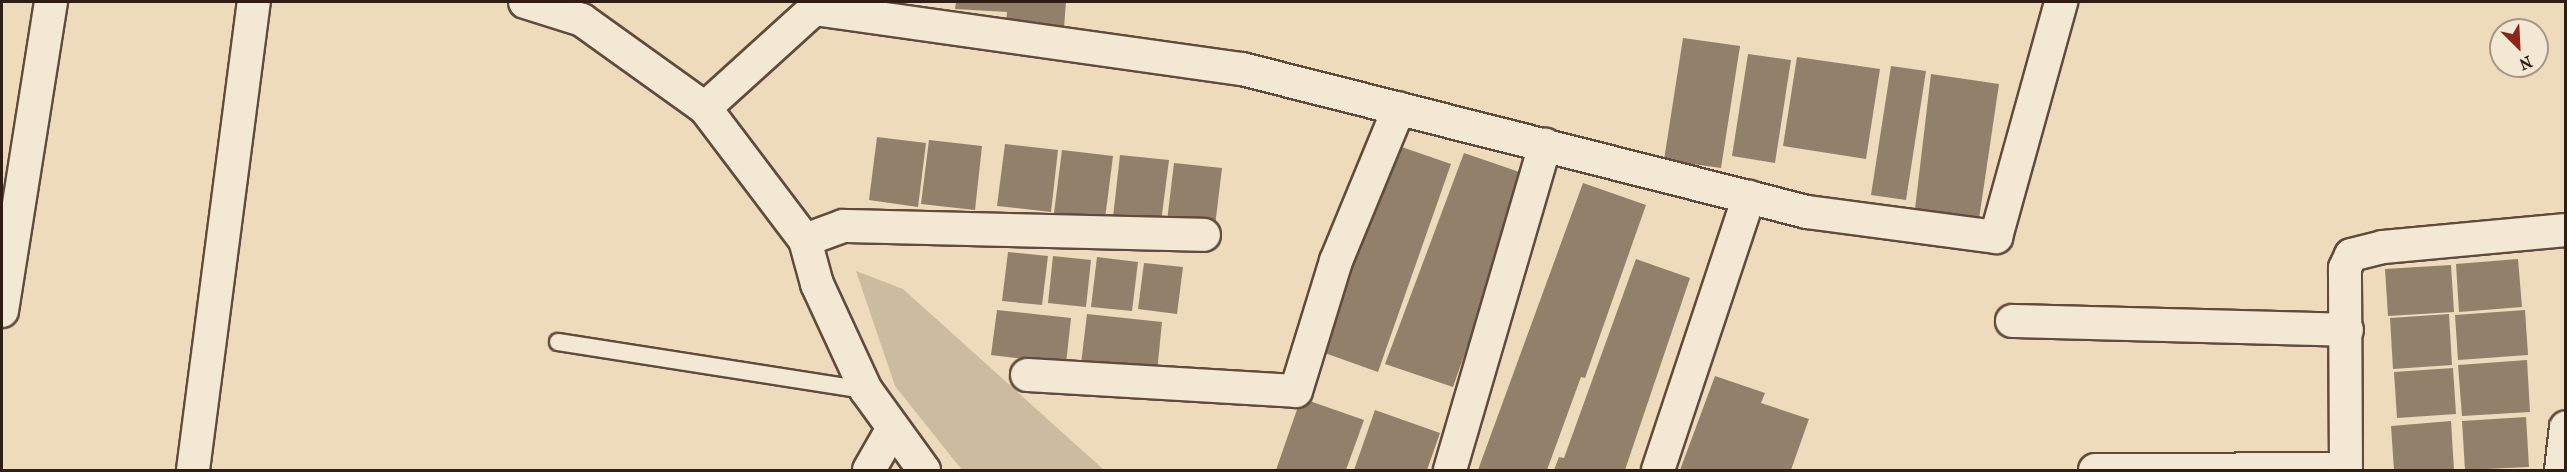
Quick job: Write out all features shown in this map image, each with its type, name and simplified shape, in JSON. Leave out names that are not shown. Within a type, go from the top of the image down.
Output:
[{"type":"street","points":[[2,311],[51,2]]},
{"type":"street","points":[[193,471],[254,2]]},
{"type":"street","points":[[525,2],[582,20],[705,108],[805,240],[817,284],[866,390],[924,471]]},
{"type":"street","points":[[705,108],[814,5],[1242,69],[1807,212],[1996,237],[2061,2]]},
{"type":"street","points":[[1027,375],[1296,391],[1336,261],[1398,108]]},
{"type":"street","points":[[1450,471],[1545,145]]},
{"type":"street","points":[[1658,471],[1749,197]]},
{"type":"street","points":[[805,240],[843,226],[1204,235]]},
{"type":"street","points":[[2095,471],[2346,470],[2348,330],[2345,268],[2351,255],[2383,247],[2565,230]]},
{"type":"street","points":[[2012,321],[2348,330]]},
{"type":"street","points":[[2561,471],[2565,427]]},
{"type":"street","points":[[869,471],[893,428]]},
{"type":"lane","points":[[558,342],[866,390]]},
{"type":"shaded area","points":[[856,271],[903,289],[1104,470],[962,470],[895,386]]},
{"type":"building","points":[[956,2],[1066,2],[1064,28],[1006,24],[1007,12],[955,9]]},
{"type":"building","points":[[1683,38],[1740,46],[1721,168],[1664,160]]},
{"type":"building","points":[[1748,54],[1791,60],[1775,163],[1732,156]]},
{"type":"building","points":[[1797,57],[1880,69],[1866,159],[1783,146]]},
{"type":"building","points":[[1891,66],[1926,71],[1906,200],[1871,195]]},
{"type":"building","points":[[1931,74],[1999,84],[1979,219],[1915,209]]},
{"type":"building","points":[[877,137],[926,143],[918,207],[869,200]]},
{"type":"building","points":[[929,140],[982,146],[975,210],[921,204]]},
{"type":"building","points":[[1005,144],[1058,150],[1051,212],[997,206]]},
{"type":"building","points":[[1393,144],[1451,164],[1378,372],[1322,352]]},
{"type":"building","points":[[1062,150],[1113,156],[1105,219],[1054,213]]},
{"type":"building","points":[[1464,153],[1528,175],[1453,387],[1385,364]]},
{"type":"building","points":[[1120,155],[1169,160],[1161,222],[1113,217]]},
{"type":"building","points":[[1174,163],[1222,168],[1215,226],[1167,221]]},
{"type":"building","points":[[1583,183],[1646,205],[1585,378],[1581,377],[1547,470],[1478,470]]},
{"type":"building","points":[[1008,252],[1048,256],[1042,305],[1002,301]]},
{"type":"building","points":[[1053,256],[1091,260],[1086,307],[1048,303]]},
{"type":"building","points":[[1097,257],[1138,262],[1132,311],[1091,307]]},
{"type":"building","points":[[1636,259],[1690,278],[1625,470],[1554,470],[1559,457],[1564,458]]},
{"type":"building","points":[[2518,259],[2522,307],[2459,312],[2456,264]]},
{"type":"building","points":[[1144,263],[1183,267],[1177,314],[1138,309]]},
{"type":"building","points":[[2451,265],[2454,312],[2388,316],[2385,269]]},
{"type":"building","points":[[997,310],[1071,318],[1066,364],[991,355]]},
{"type":"building","points":[[2525,310],[2528,355],[2458,360],[2455,315]]},
{"type":"building","points":[[1087,314],[1162,322],[1157,372],[1081,364]]},
{"type":"building","points":[[2449,314],[2452,365],[2393,369],[2390,318]]},
{"type":"building","points":[[2527,360],[2530,412],[2462,416],[2458,365]]},
{"type":"building","points":[[2453,368],[2456,414],[2397,418],[2394,372]]},
{"type":"building","points":[[1715,376],[1765,393],[1761,403],[1809,419],[1791,470],[1680,470]]},
{"type":"building","points":[[1301,398],[1364,420],[1346,470],[1276,470]]},
{"type":"building","points":[[1375,410],[1440,433],[1427,470],[1354,470]]},
{"type":"building","points":[[2526,417],[2529,467],[2465,470],[2462,421]]},
{"type":"building","points":[[2451,421],[2454,470],[2394,470],[2391,426]]}]
